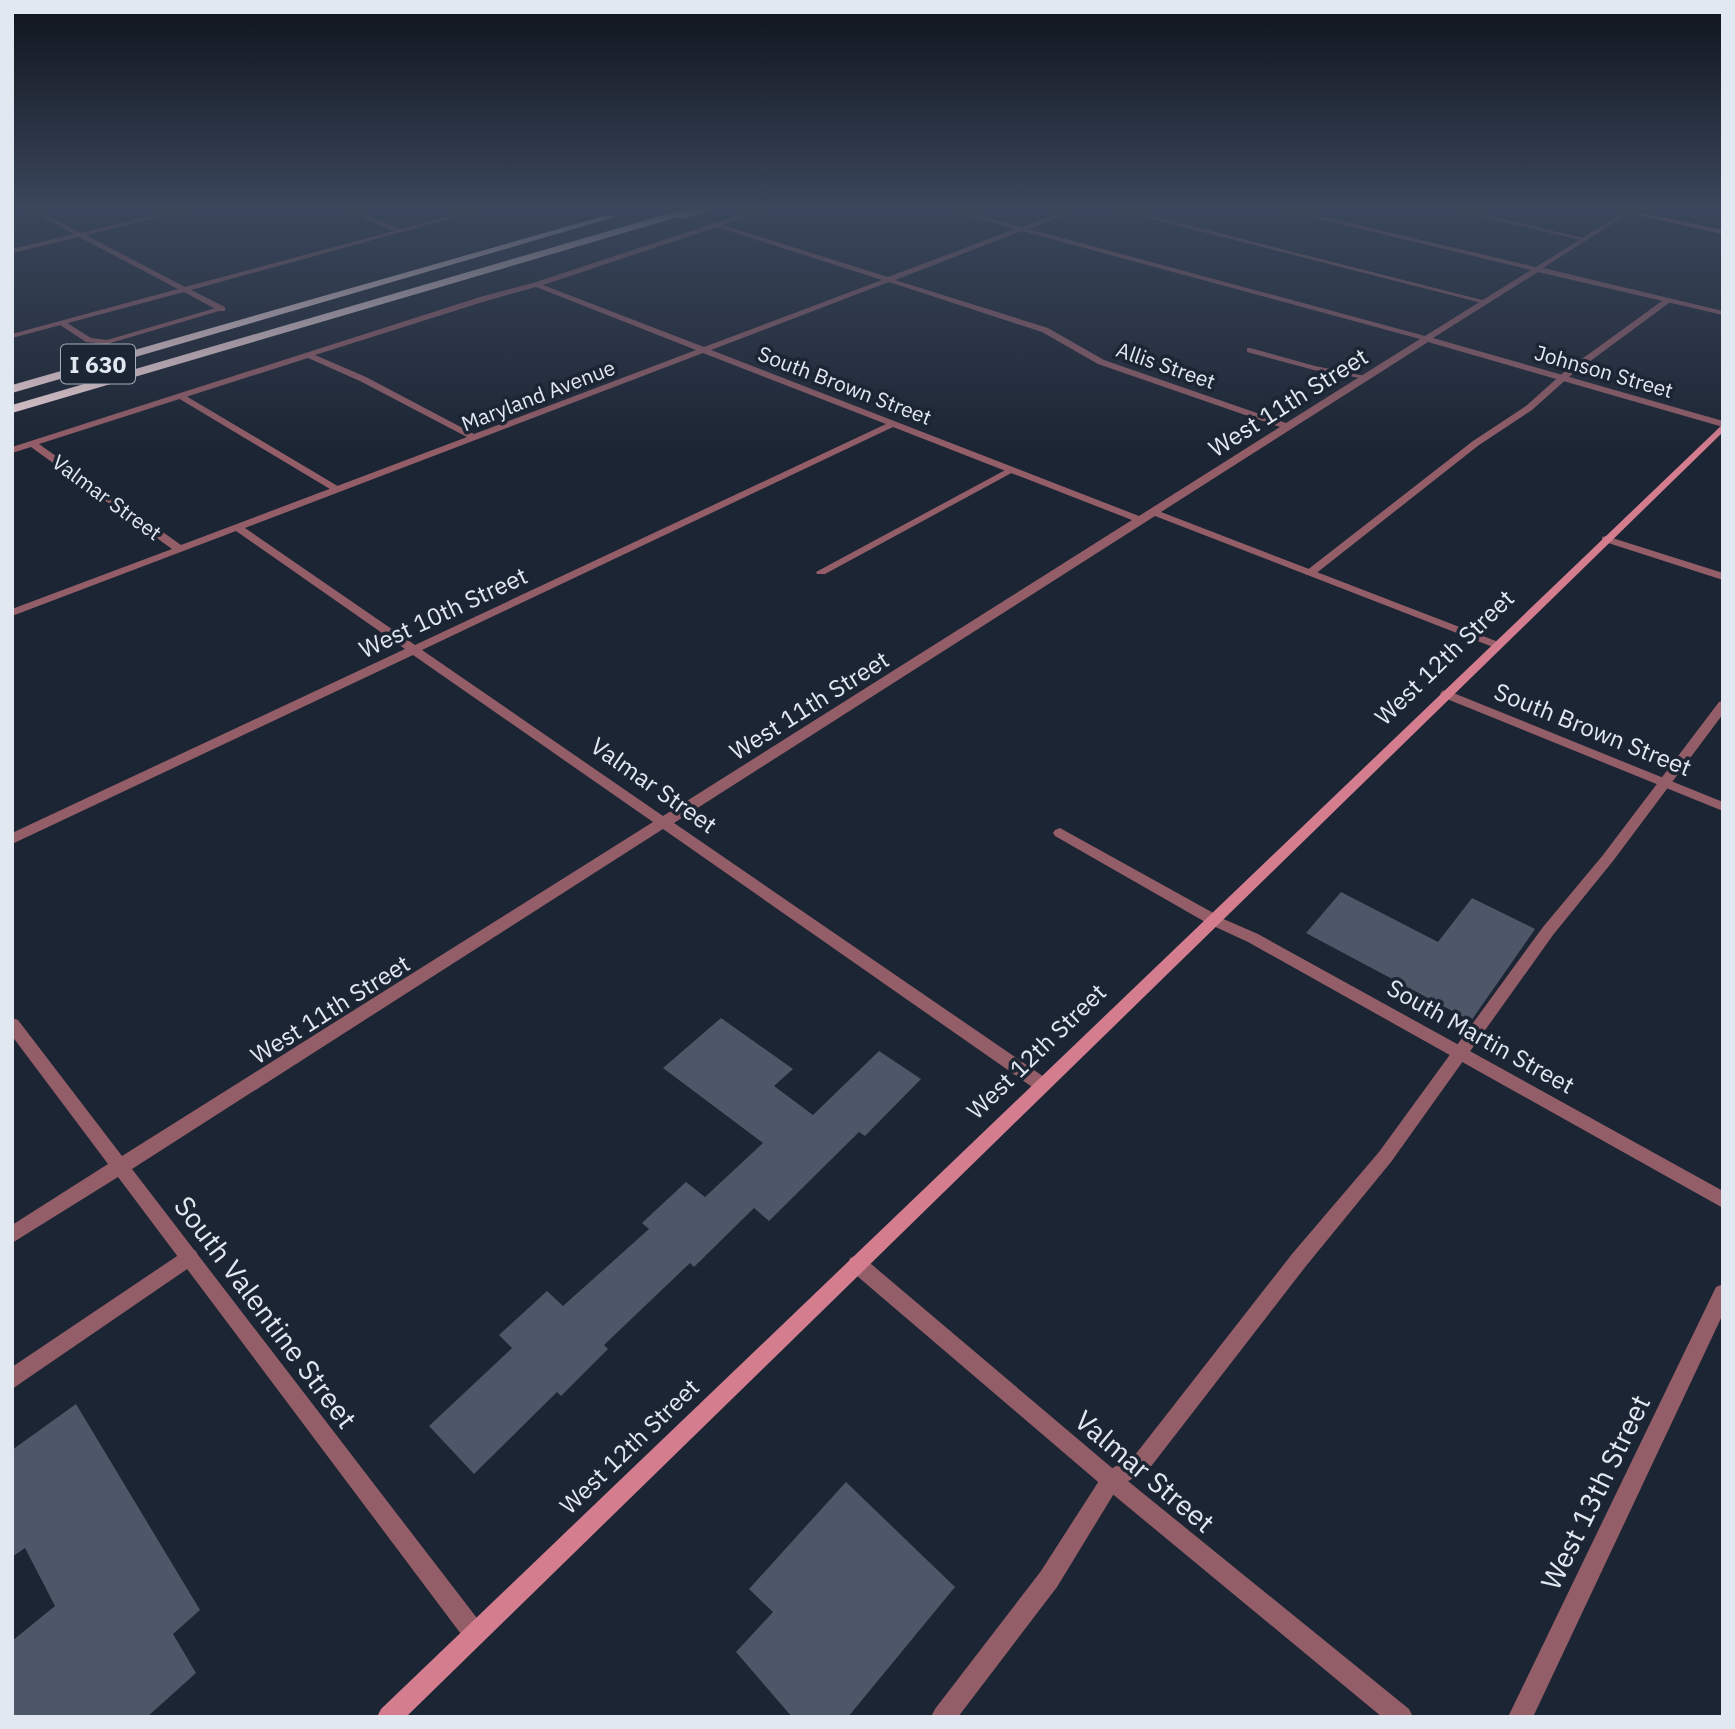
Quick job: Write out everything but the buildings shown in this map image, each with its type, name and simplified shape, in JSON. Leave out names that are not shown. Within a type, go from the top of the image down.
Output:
[{"type":"highway","points":[[184,339],[343,290]]},
{"type":"highway","name":"I 630","points":[[12,388],[356,290]]},
{"type":"highway","name":"I 630","points":[[12,409],[416,290]]},
{"type":"main road","name":"West 12th Street","points":[[389,1717],[1723,425]]},
{"type":"street","points":[[12,336],[185,290],[222,309],[107,342],[89,340],[61,323]]},
{"type":"street","points":[[12,450],[518,290]]},
{"type":"street","name":"South Brown Street","points":[[548,290],[1140,520]]},
{"type":"street","name":"Maryland Avenue","points":[[12,613],[863,290]]},
{"type":"street","name":"Allis Street","points":[[923,290],[1045,330],[1101,362],[1288,427]]},
{"type":"street","name":"Johnson Street","points":[[1246,290],[1563,377],[1723,425]]},
{"type":"street","points":[[1437,290],[1486,302]]},
{"type":"street","name":"West 11th Street","points":[[12,1235],[1505,290]]},
{"type":"street","points":[[1625,290],[1723,313]]},
{"type":"street","points":[[1310,573],[1476,443],[1529,408],[1563,377],[1669,300]]},
{"type":"street","points":[[1251,350],[1314,368],[1366,377]]},
{"type":"street","points":[[310,355],[363,379],[475,438]]},
{"type":"street","points":[[181,396],[338,490]]},
{"type":"street","name":"West 10th Street","points":[[12,839],[893,424]]},
{"type":"street","name":"Valmar Street","points":[[33,444],[181,550]]},
{"type":"street","points":[[821,572],[1012,470]]},
{"type":"street","name":"South Brown Street","points":[[1153,512],[1497,645]]},
{"type":"street","name":"Valmar Street","points":[[238,528],[1041,1084]]},
{"type":"street","points":[[1606,539],[1723,577]]},
{"type":"street","name":"South Brown Street","points":[[1446,694],[1723,807]]},
{"type":"street","points":[[943,1717],[1049,1579],[1111,1480],[1142,1462],[1299,1260],[1385,1157],[1548,931],[1723,705]]},
{"type":"street","name":"South Martin Street","points":[[1060,833],[1212,919],[1253,938],[1461,1052],[1723,1200]]},
{"type":"street","name":"South Valentine Street","points":[[12,1024],[475,1634]]},
{"type":"street","points":[[12,1380],[189,1257]]},
{"type":"street","name":"Valmar Street","points":[[857,1264],[1111,1480],[1401,1717]]},
{"type":"street","name":"West 13th Street","points":[[1520,1717],[1723,1293]]}]
